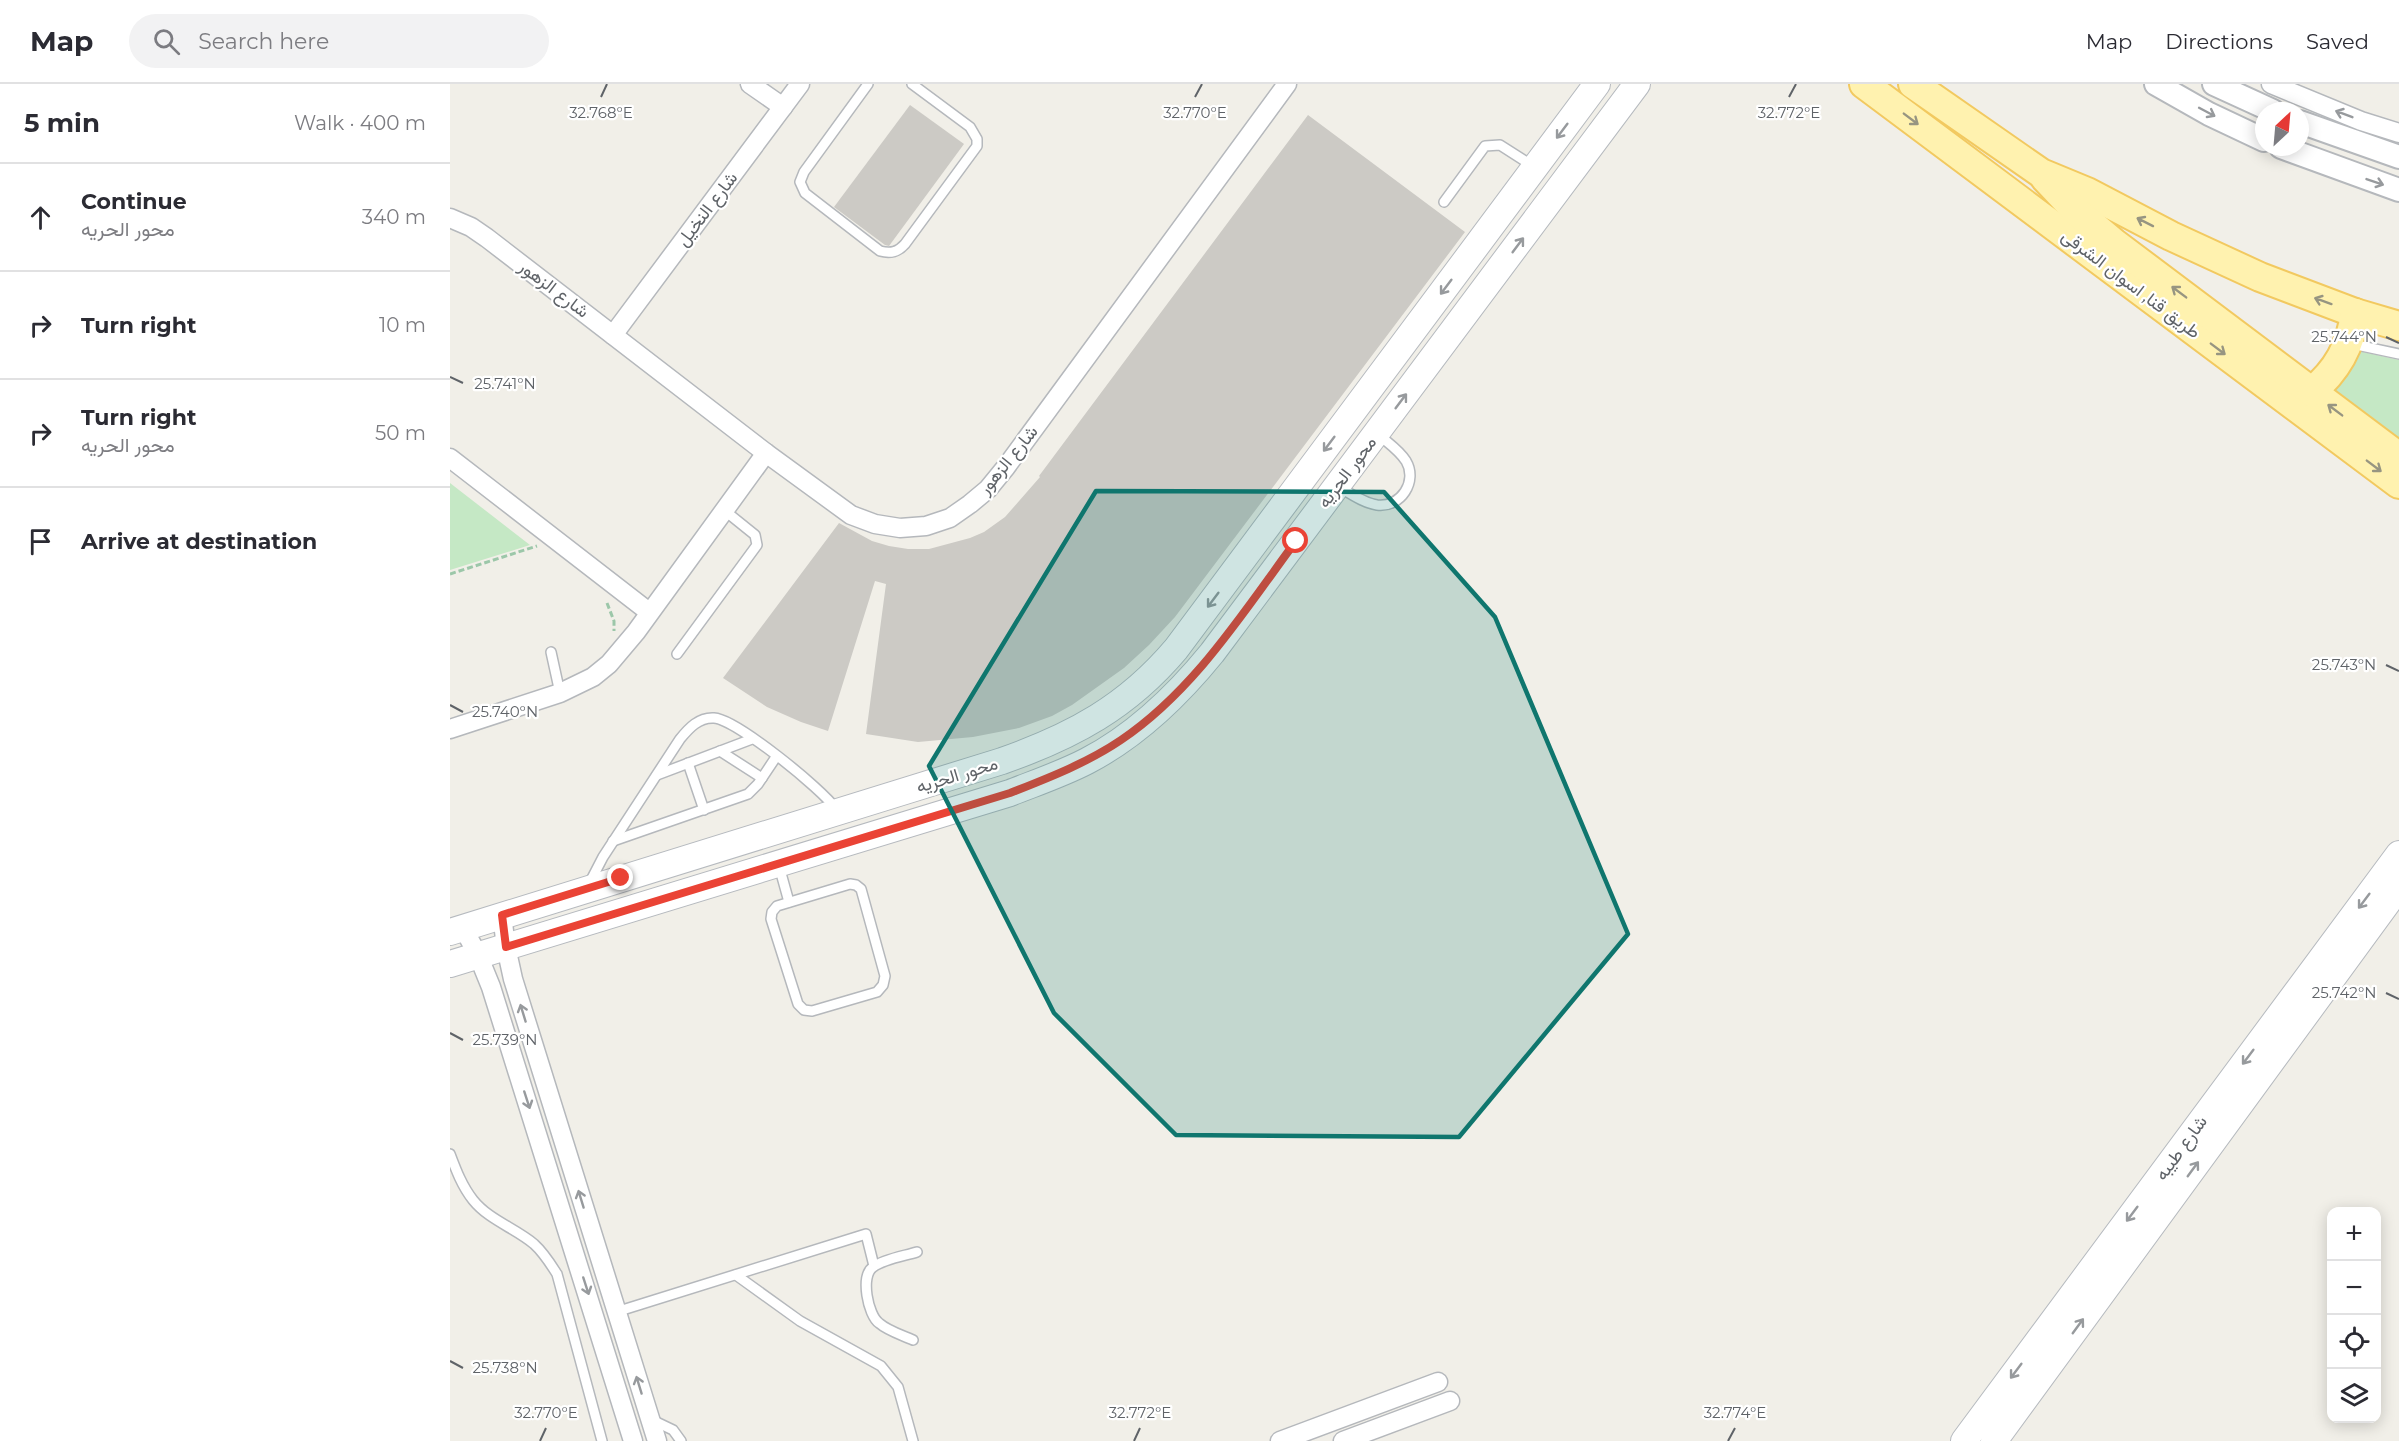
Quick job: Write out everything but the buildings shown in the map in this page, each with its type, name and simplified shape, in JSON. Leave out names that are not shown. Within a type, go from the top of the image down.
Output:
[{"type":"main road","name":"محور الحريه","points":[[456,930],[1002,761],[1054,741],[1105,714],[1150,678],[1182,641],[1597,84]]},
{"type":"main road","name":"محور الحريه","points":[[450,964],[1010,793],[1086,761],[1121,740],[1154,716],[1198,669],[1637,84]]},
{"type":"main road","name":"طريق قنا, اسوان الشرقى","points":[[1864,84],[2399,484]]},
{"type":"main road","points":[[1913,84],[2041,173],[2080,189],[2171,236],[2260,277],[2355,313],[2399,326]]},
{"type":"main road","points":[[2041,173],[2076,211],[2107,237],[2399,457]]},
{"type":"main road","points":[[2311,392],[2333,370],[2349,343],[2355,313]]},
{"type":"main road","name":"شارع طيبه","points":[[1964,1441],[2399,854]]},
{"type":"main road","name":"شارع طيبه","points":[[1994,1441],[2399,887]]},
{"type":"street","points":[[750,84],[783,107]]},
{"type":"street","name":"شارع النخيل","points":[[614,335],[800,84]]},
{"type":"street","name":"شارع الزهور","points":[[450,218],[471,227],[488,238],[829,501],[851,515],[875,525],[900,528],[926,526],[950,518],[970,504],[988,489],[1006,468],[1287,84]]},
{"type":"street","points":[[2156,84],[2209,114],[2255,136]]},
{"type":"street","points":[[2214,84],[2255,103]]},
{"type":"street","points":[[2271,84],[2361,121],[2399,133]]},
{"type":"street","points":[[2309,125],[2399,157]]},
{"type":"street","points":[[2306,156],[2399,190]]},
{"type":"street","points":[[450,729],[560,693],[594,676],[609,664],[650,612],[766,453]]},
{"type":"street","points":[[450,458],[650,612]]},
{"type":"street","points":[[502,915],[513,979],[657,1441]]},
{"type":"street","points":[[456,930],[478,955],[494,995],[633,1441]]},
{"type":"street","points":[[1281,1441],[1438,1382]]},
{"type":"street","points":[[1343,1441],[1450,1401]]},
{"type":"lane","points":[[868,84],[804,172],[800,182],[805,193],[880,251],[887,253],[900,250],[977,146],[977,139],[970,127],[912,84]]},
{"type":"lane","points":[[1444,202],[1485,147],[1500,145],[1535,167]]},
{"type":"lane","points":[[2349,343],[2399,354]]},
{"type":"lane","points":[[1337,486],[1375,505],[1393,502],[1401,497],[1410,480],[1406,462],[1377,433]]},
{"type":"lane","points":[[677,654],[757,545],[755,535],[724,510]]},
{"type":"lane","points":[[551,652],[560,693]]},
{"type":"lane","points":[[587,889],[614,841],[687,730],[705,718],[726,721],[752,739],[820,790],[837,811]]},
{"type":"lane","points":[[657,775],[752,739]]},
{"type":"lane","points":[[720,751],[762,778]]},
{"type":"lane","points":[[614,841],[748,794],[776,757]]},
{"type":"lane","points":[[688,763],[704,810]]},
{"type":"lane","points":[[779,863],[789,902]]},
{"type":"lane","points":[[850,884],[859,887],[885,976],[880,989],[812,1011],[801,1008],[771,920],[774,908],[789,902],[850,884]]},
{"type":"lane","points":[[450,1154],[459,1178],[474,1201],[494,1218],[533,1243],[547,1257],[557,1274],[602,1441]]},
{"type":"lane","points":[[616,1312],[866,1234],[874,1266]]},
{"type":"lane","points":[[913,1340],[885,1327],[875,1319],[865,1286],[868,1271],[874,1266],[917,1252]]},
{"type":"lane","points":[[736,1275],[800,1321],[881,1366],[898,1387],[913,1441]]},
{"type":"lane","points":[[650,1419],[673,1430],[681,1441]]},
{"type":"path","points":[[450,574],[538,546],[529,539]]},
{"type":"path","points":[[605,599],[614,621],[612,639]]},
{"type":"highlighted area","points":[[1096,491],[1384,492],[1495,617],[1628,934],[1459,1137],[1176,1135],[1054,1013],[929,766]]},
{"type":"green space","points":[[2359,351],[2399,360],[2399,448],[2330,389],[2348,373]]},
{"type":"green space","points":[[450,483],[530,545],[450,570]]},
{"type":"route","points":[[621,878],[502,915],[506,947],[1010,793],[1086,761],[1121,740],[1154,716],[1184,686],[1212,653],[1296,541]]}]
